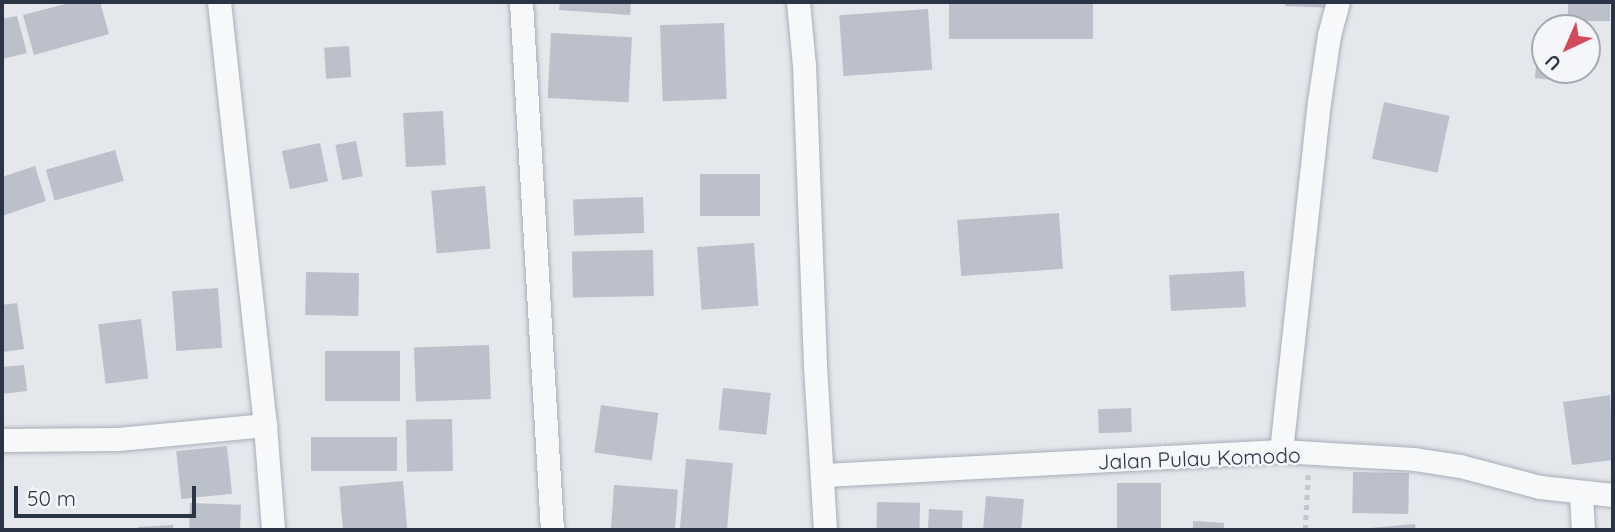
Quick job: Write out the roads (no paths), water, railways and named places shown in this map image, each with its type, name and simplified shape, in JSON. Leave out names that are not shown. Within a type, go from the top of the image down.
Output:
[{"type":"street","points":[[219,2],[265,425],[273,530]]},
{"type":"street","points":[[521,2],[552,530]]},
{"type":"street","points":[[798,2],[804,65],[815,366],[824,475],[825,530]]},
{"type":"street","points":[[1281,451],[1319,102],[1338,2]]},
{"type":"street","points":[[2,440],[118,439],[265,425]]},
{"type":"street","name":"Jalan Pulau Komodo","points":[[824,475],[1281,451],[1460,466],[1540,487],[1613,495]]},
{"type":"street","points":[[1581,493],[1583,530]]}]
